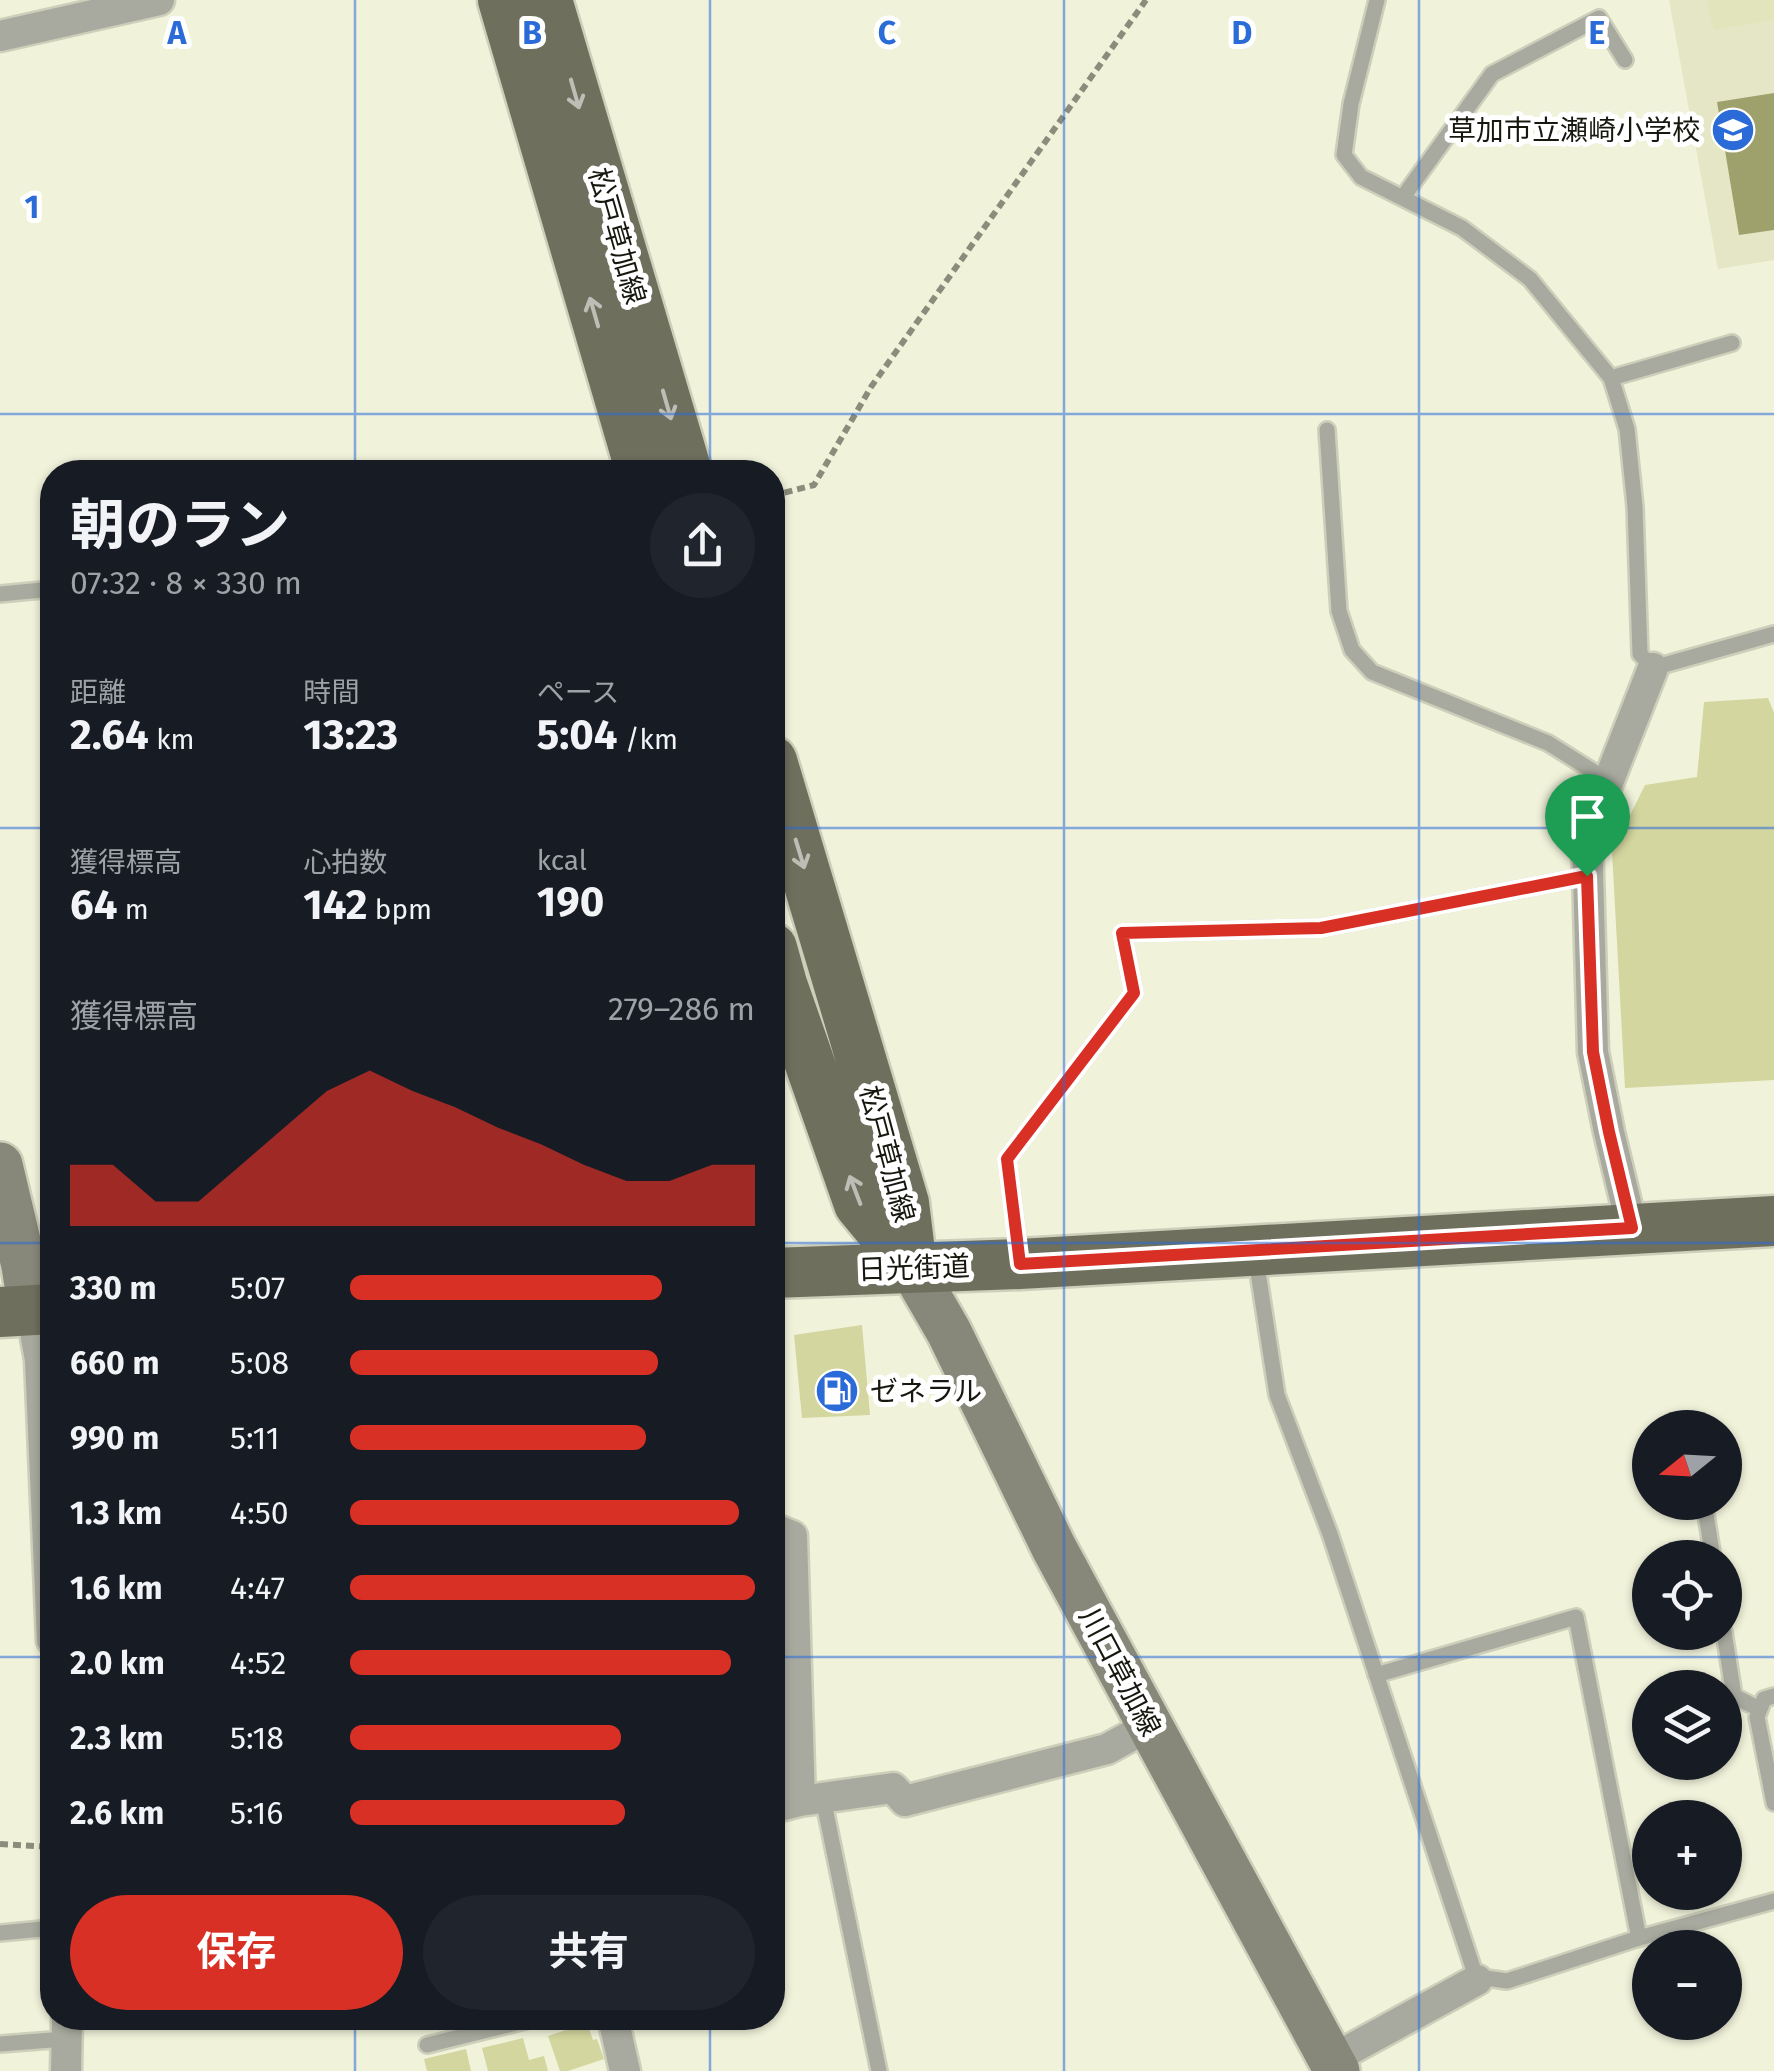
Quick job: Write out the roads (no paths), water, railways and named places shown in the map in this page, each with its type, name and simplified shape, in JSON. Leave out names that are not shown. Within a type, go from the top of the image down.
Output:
[{"type":"main road","name":"松戸草加線","points":[[503,0],[637,460]]},
{"type":"main road","name":"松戸草加線","points":[[547,0],[683,460]]},
{"type":"main road","name":"松戸草加線","points":[[785,805],[904,1203],[912,1268]]},
{"type":"main road","name":"松戸草加線","points":[[785,993],[859,1204],[912,1268]]},
{"type":"main road","points":[[0,1165],[24,1266],[28,1310]]},
{"type":"main road","name":"日光街道","points":[[785,1273],[1020,1264],[1774,1221]]},
{"type":"main road","name":"川口草加線","points":[[912,1268],[949,1332],[1054,1548],[1148,1726],[1334,2066]]},
{"type":"street","points":[[0,36],[159,0]]},
{"type":"street","points":[[1632,1228],[1593,1052],[1586,836],[1653,668]]},
{"type":"street","points":[[28,1310],[40,1360]]},
{"type":"street","points":[[785,1533],[792,1536],[798,1802],[894,1788],[905,1802],[1107,1749],[1148,1726]]},
{"type":"street","points":[[1334,2066],[1477,1980]]},
{"type":"street","points":[[66,2030],[66,2071]]},
{"type":"street","points":[[616,2030],[625,2071]]},
{"type":"lane","points":[[1376,0],[1350,104],[1344,155],[1361,177],[1462,228],[1530,279],[1611,378],[1627,429],[1635,507],[1640,654],[1653,668],[1774,634]]},
{"type":"lane","points":[[1403,196],[1492,74],[1600,18],[1625,60]]},
{"type":"lane","points":[[1611,378],[1732,343]]},
{"type":"lane","points":[[1327,430],[1339,610],[1352,650],[1372,672],[1548,743],[1608,780]]},
{"type":"lane","points":[[0,594],[40,590]]},
{"type":"lane","points":[[1020,1264],[1007,1159],[1134,993],[1122,933],[1321,928],[1587,876]]},
{"type":"lane","points":[[1254,1250],[1277,1395],[1330,1534],[1477,1980],[1508,1981],[1632,1941]]},
{"type":"lane","points":[[1376,1676],[1576,1617],[1638,1930]]},
{"type":"lane","points":[[1727,1650],[1734,1696],[1758,1709]]},
{"type":"lane","points":[[1774,1696],[1764,1699],[1756,1717],[1774,1803]]},
{"type":"lane","points":[[798,1802],[880,2071]]},
{"type":"lane","points":[[1669,1930],[1774,1901]]},
{"type":"lane","points":[[0,1933],[40,1929]]},
{"type":"lane","points":[[0,2044],[58,2030]]},
{"type":"lane","points":[[427,2045],[488,2030]]},
{"type":"place","name":"草加市立瀬崎小学校","points":[[1733,130]]},
{"type":"place","name":"ゼネラル","points":[[837,1391]]}]
